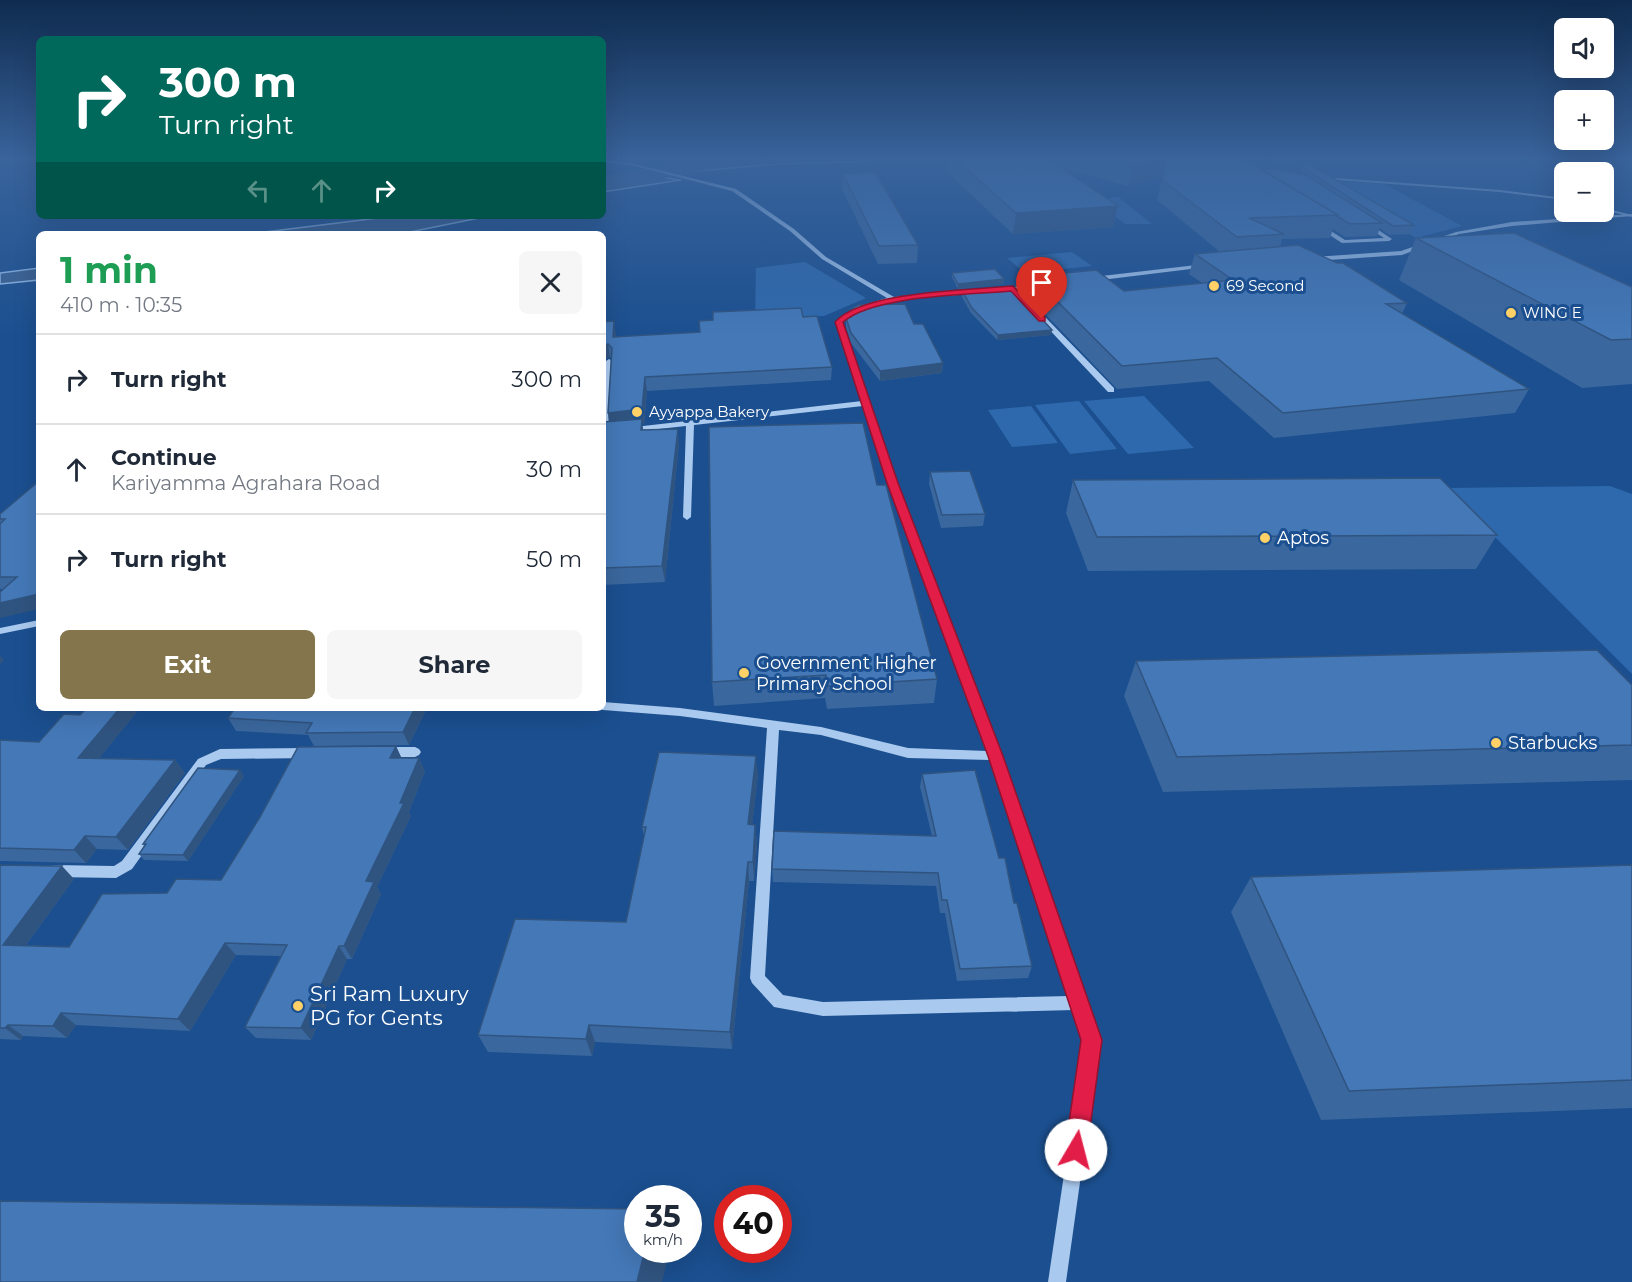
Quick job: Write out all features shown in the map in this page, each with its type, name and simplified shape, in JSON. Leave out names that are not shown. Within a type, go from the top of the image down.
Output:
[{"type":"street","points":[[774,218],[824,258],[894,300]]},
{"type":"street","points":[[1306,218],[1344,242],[1375,242],[1389,239],[1357,218]]},
{"type":"street","points":[[1305,259],[1402,253],[1469,231],[1512,224],[1597,218]]},
{"type":"street","points":[[1375,242],[1391,254]]},
{"type":"street","points":[[1082,280],[1212,266]]},
{"type":"street","points":[[1047,284],[894,300],[862,307],[849,313],[839,322],[893,483],[995,756],[1092,1040],[1057,1282]]},
{"type":"street","points":[[1013,288],[1111,390]]},
{"type":"street","points":[[606,397],[609,361]]},
{"type":"street","points":[[606,433],[867,403]]},
{"type":"street","points":[[687,517],[690,423]]},
{"type":"street","points":[[0,631],[36,623]]},
{"type":"street","points":[[606,706],[680,712],[821,731],[908,753],[995,756]]},
{"type":"street","points":[[773,726],[757,978],[779,1002],[823,1010],[1079,1003]]},
{"type":"street","points":[[369,752],[415,752]]},
{"type":"street","points":[[35,870],[116,872],[127,865],[202,762],[220,754],[323,753]]},
{"type":"shaded area","points":[[1117,218],[1144,218],[1152,224],[1125,224]]},
{"type":"shaded area","points":[[1382,218],[1447,218],[1462,226],[1416,238]]},
{"type":"shaded area","points":[[370,219],[474,219],[415,231],[273,231]]},
{"type":"shaded area","points":[[1072,252],[1092,266],[1025,273],[1007,258]]},
{"type":"shaded area","points":[[805,262],[866,298],[824,316],[755,319],[756,268]]},
{"type":"shaded area","points":[[36,268],[36,280],[0,284],[0,273]]},
{"type":"shaded area","points":[[1144,396],[1194,448],[1128,454],[1084,401]]},
{"type":"shaded area","points":[[1079,401],[1117,449],[1070,454],[1035,405]]},
{"type":"shaded area","points":[[1031,406],[1058,443],[1012,447],[988,410]]},
{"type":"shaded area","points":[[1610,486],[1632,494],[1632,674],[1446,488]]},
{"type":"building","points":[[865,218],[902,218],[918,245],[879,246]]},
{"type":"building","points":[[1212,218],[1254,218],[1249,218],[1284,234],[1237,237]]},
{"type":"building","points":[[1340,218],[1374,218],[1382,223],[1350,224]]},
{"type":"building","points":[[1380,218],[1401,218],[1414,225],[1393,226]]},
{"type":"building","points":[[1514,233],[1632,287],[1632,339],[1611,340],[1416,238]]},
{"type":"building","points":[[1298,245],[1337,263],[1343,263],[1407,303],[1386,304],[1529,389],[1283,413],[1217,358],[1122,366],[1029,273],[1096,270],[1124,291],[1233,280],[1195,254]]},
{"type":"building","points":[[995,269],[1004,279],[958,284],[952,273]]},
{"type":"building","points":[[1011,286],[1052,330],[998,335],[972,308],[963,292]]},
{"type":"building","points":[[905,304],[914,324],[923,324],[943,363],[880,371],[851,333],[846,318],[851,317],[849,311],[858,305]]},
{"type":"building","points":[[801,308],[803,317],[817,316],[832,367],[645,377],[642,409],[608,413],[612,348],[606,345],[606,322],[614,321],[613,337],[700,332],[699,321],[713,320],[713,312]]},
{"type":"building","points":[[642,419],[641,430],[678,429],[662,566],[606,568],[606,422]]},
{"type":"building","points":[[863,423],[877,485],[886,485],[937,679],[827,686],[826,675],[712,682],[709,427]]},
{"type":"building","points":[[970,471],[985,514],[942,515],[930,472]]},
{"type":"building","points":[[1440,478],[1497,535],[1097,537],[1073,480]]},
{"type":"building","points":[[36,484],[36,595],[0,603],[0,592],[17,577],[0,577],[0,524],[5,519],[0,519],[0,514]]},
{"type":"building","points":[[1597,650],[1632,685],[1632,745],[1177,757],[1136,661]]},
{"type":"building","points":[[84,711],[117,711],[78,758],[175,760],[116,837],[85,836],[74,850],[0,848],[0,740],[39,742],[64,714],[80,715]]},
{"type":"building","points":[[233,711],[414,711],[403,732],[306,733],[312,723],[228,718]]},
{"type":"building","points":[[396,746],[390,758],[419,758],[400,803],[404,803],[366,881],[374,882],[344,946],[339,946],[301,1028],[245,1027],[287,945],[225,943],[178,1019],[61,1013],[53,1026],[8,1025],[0,1028],[0,865],[62,866],[3,945],[69,947],[102,894],[167,893],[176,879],[221,880],[260,817],[298,747]]},
{"type":"building","points":[[659,752],[756,756],[748,824],[755,825],[753,862],[748,862],[730,1032],[589,1025],[586,1039],[478,1035],[515,919],[626,922],[646,827],[642,827]]},
{"type":"building","points":[[198,768],[240,770],[183,855],[139,854],[146,844],[143,844]]},
{"type":"building","points":[[975,770],[999,858],[1005,858],[1014,903],[1017,903],[1032,966],[960,969],[947,900],[942,900],[938,873],[772,869],[774,831],[936,836],[922,774]]},
{"type":"building","points":[[1632,865],[1632,1080],[1349,1091],[1251,877]]},
{"type":"building","points":[[0,1201],[624,1209],[624,1263],[642,1263],[637,1282],[0,1282]]},
{"type":"place","name":"69 Second","points":[[1214,286]]},
{"type":"place","name":"WING E","points":[[1511,313]]},
{"type":"place","name":"Ayyappa Bakery","points":[[637,412]]},
{"type":"place","name":"Aptos","points":[[1265,538]]},
{"type":"place","name":"Government Higher Primary School","points":[[744,673]]},
{"type":"place","name":"Starbucks","points":[[1496,743]]},
{"type":"place","name":"Sri Ram Luxury PG for Gents","points":[[298,1006]]},
{"type":"route","points":[[1042,319],[1013,288],[894,300],[862,307],[849,313],[839,322],[893,483],[995,756],[1092,1040],[1076,1150]]}]
